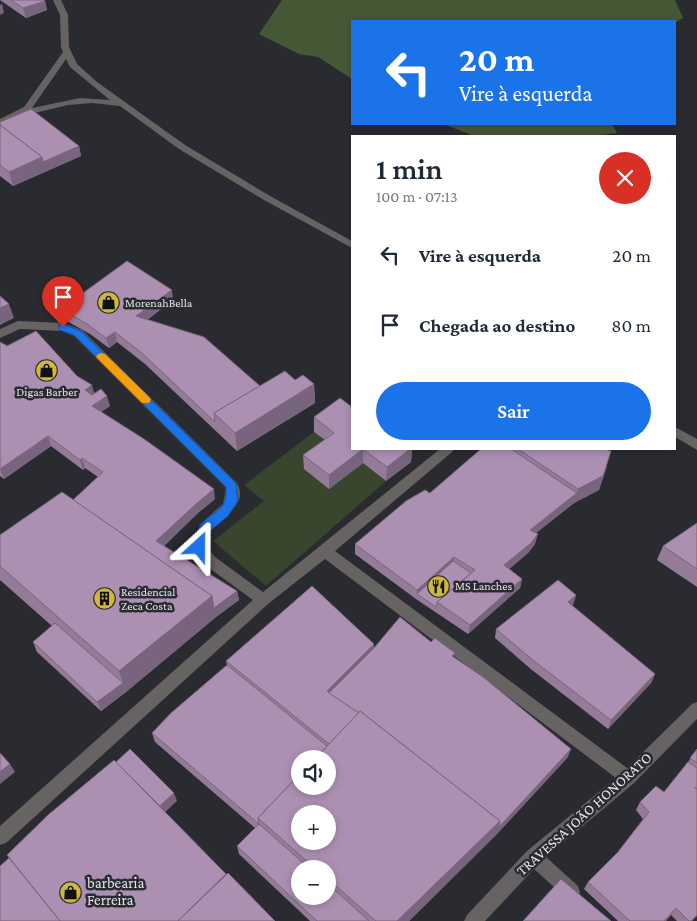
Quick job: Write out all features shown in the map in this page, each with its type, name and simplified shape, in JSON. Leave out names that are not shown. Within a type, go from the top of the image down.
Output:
[{"type":"street","points":[[57,0],[64,14],[65,47],[67,52],[73,65],[94,84],[182,146],[266,198],[351,244]]},
{"type":"street","points":[[19,115],[36,99],[67,52]]},
{"type":"street","points":[[0,123],[19,115],[63,102],[81,99],[126,105]]},
{"type":"street","points":[[0,334],[18,325],[63,327],[78,333],[232,486],[232,501],[224,513],[204,529],[199,547],[210,561],[263,600]]},
{"type":"street","points":[[676,433],[697,445]]},
{"type":"street","points":[[0,837],[263,600],[447,450]]},
{"type":"street","points":[[325,551],[628,778]]},
{"type":"street","name":"TRAVESSA JOÃO HONORATO","points":[[473,921],[533,858],[628,778],[697,709]]},
{"type":"street","points":[[533,858],[583,902]]},
{"type":"green space","points":[[282,0],[675,0],[683,18],[676,22],[676,20],[351,20],[351,78],[318,57],[299,54],[259,34]]},
{"type":"green space","points":[[446,125],[613,125],[617,133],[601,135],[471,135]]},
{"type":"green space","points":[[314,432],[335,447],[329,489],[363,463],[386,481],[266,586],[213,541],[264,501],[244,485]]},
{"type":"building","points":[[11,0],[44,0],[45,1],[23,8]]},
{"type":"building","points":[[31,109],[79,146],[43,162],[42,157],[0,125],[0,122]]},
{"type":"building","points":[[0,125],[42,157],[9,172],[0,165]]},
{"type":"building","points":[[127,261],[172,290],[136,316],[204,337],[260,386],[214,413],[215,422],[143,354],[115,332],[106,338],[61,309]]},
{"type":"building","points":[[0,296],[9,304],[0,308]]},
{"type":"building","points":[[36,331],[77,376],[92,385],[85,390],[92,395],[101,389],[107,396],[92,406],[144,439],[214,489],[156,541],[237,591],[214,608],[212,596],[73,500],[103,472],[82,458],[80,460],[48,436],[0,469],[0,342],[7,346]]},
{"type":"building","points":[[285,371],[295,380],[303,375],[314,384],[235,433],[214,413]]},
{"type":"building","points":[[340,398],[351,406],[351,450],[362,450],[329,475],[303,455],[334,433],[314,417]]},
{"type":"building","points":[[364,450],[409,450],[387,467]]},
{"type":"building","points":[[480,450],[512,450],[577,493],[530,530],[538,534],[530,544],[504,565],[522,579],[470,625],[437,602],[475,570],[454,557],[417,590],[355,544],[406,501],[425,490],[430,493]]},
{"type":"building","points":[[520,450],[611,451],[603,476],[578,489]]},
{"type":"building","name":"Residencial Zeca Costa","points":[[62,492],[212,596],[119,671],[0,566],[0,535]]},
{"type":"building","points":[[697,523],[697,569],[663,546]]},
{"type":"building","points":[[453,561],[471,573],[437,602],[436,607],[417,594]]},
{"type":"building","points":[[558,580],[576,595],[568,602],[655,674],[611,720],[534,661],[496,629]]},
{"type":"building","points":[[312,586],[374,644],[327,691],[359,713],[329,744],[226,661]]},
{"type":"building","points":[[400,617],[431,642],[435,638],[455,653],[452,656],[483,677],[571,749],[499,827],[500,821],[360,711],[359,713],[329,693],[374,648]]},
{"type":"building","points":[[55,623],[123,683],[97,702],[33,642]]},
{"type":"building","points":[[227,665],[327,746],[323,750],[291,750],[291,783],[258,818],[259,824],[152,733],[171,713]]},
{"type":"building","points":[[360,711],[500,821],[397,921],[376,921],[336,886],[336,860],[306,860],[294,850],[336,850],[336,805],[291,805],[291,847],[258,818],[291,783],[291,795],[336,795],[336,750],[323,750]]},
{"type":"building","points":[[130,749],[174,793],[160,806],[116,762]]},
{"type":"building","points":[[697,749],[697,763],[690,758]]},
{"type":"building","points":[[0,753],[10,764],[0,772]]},
{"type":"building","points":[[114,760],[226,874],[178,921],[60,921],[7,855],[48,815]]},
{"type":"building","points":[[688,762],[697,768],[697,915],[689,921],[676,908],[664,921],[630,921],[588,882],[618,852],[649,812],[640,802],[656,786],[664,792]]},
{"type":"building","points":[[259,824],[300,860],[291,860],[291,897],[237,846]]},
{"type":"building","points":[[9,858],[60,921],[0,921],[0,866]]},
{"type":"building","points":[[228,873],[275,921],[178,921]]},
{"type":"building","points":[[561,879],[611,921],[523,921]]},
{"type":"building","points":[[336,891],[369,921],[317,921],[300,905],[336,905]]},
{"type":"slow traffic","points":[[102,357],[145,400]]},
{"type":"place","name":"MorenahBella","points":[[109,303]]},
{"type":"place","name":"Digas Barber","points":[[47,371]]},
{"type":"place","name":"MS Lanches","points":[[439,586]]},
{"type":"place","name":"Residencial Zeca Costa","points":[[105,599]]},
{"type":"place","name":"barbearia Ferreira","points":[[71,892]]},
{"type":"route","points":[[63,327],[78,333],[232,486],[232,501],[224,513],[204,529],[199,547]]}]
